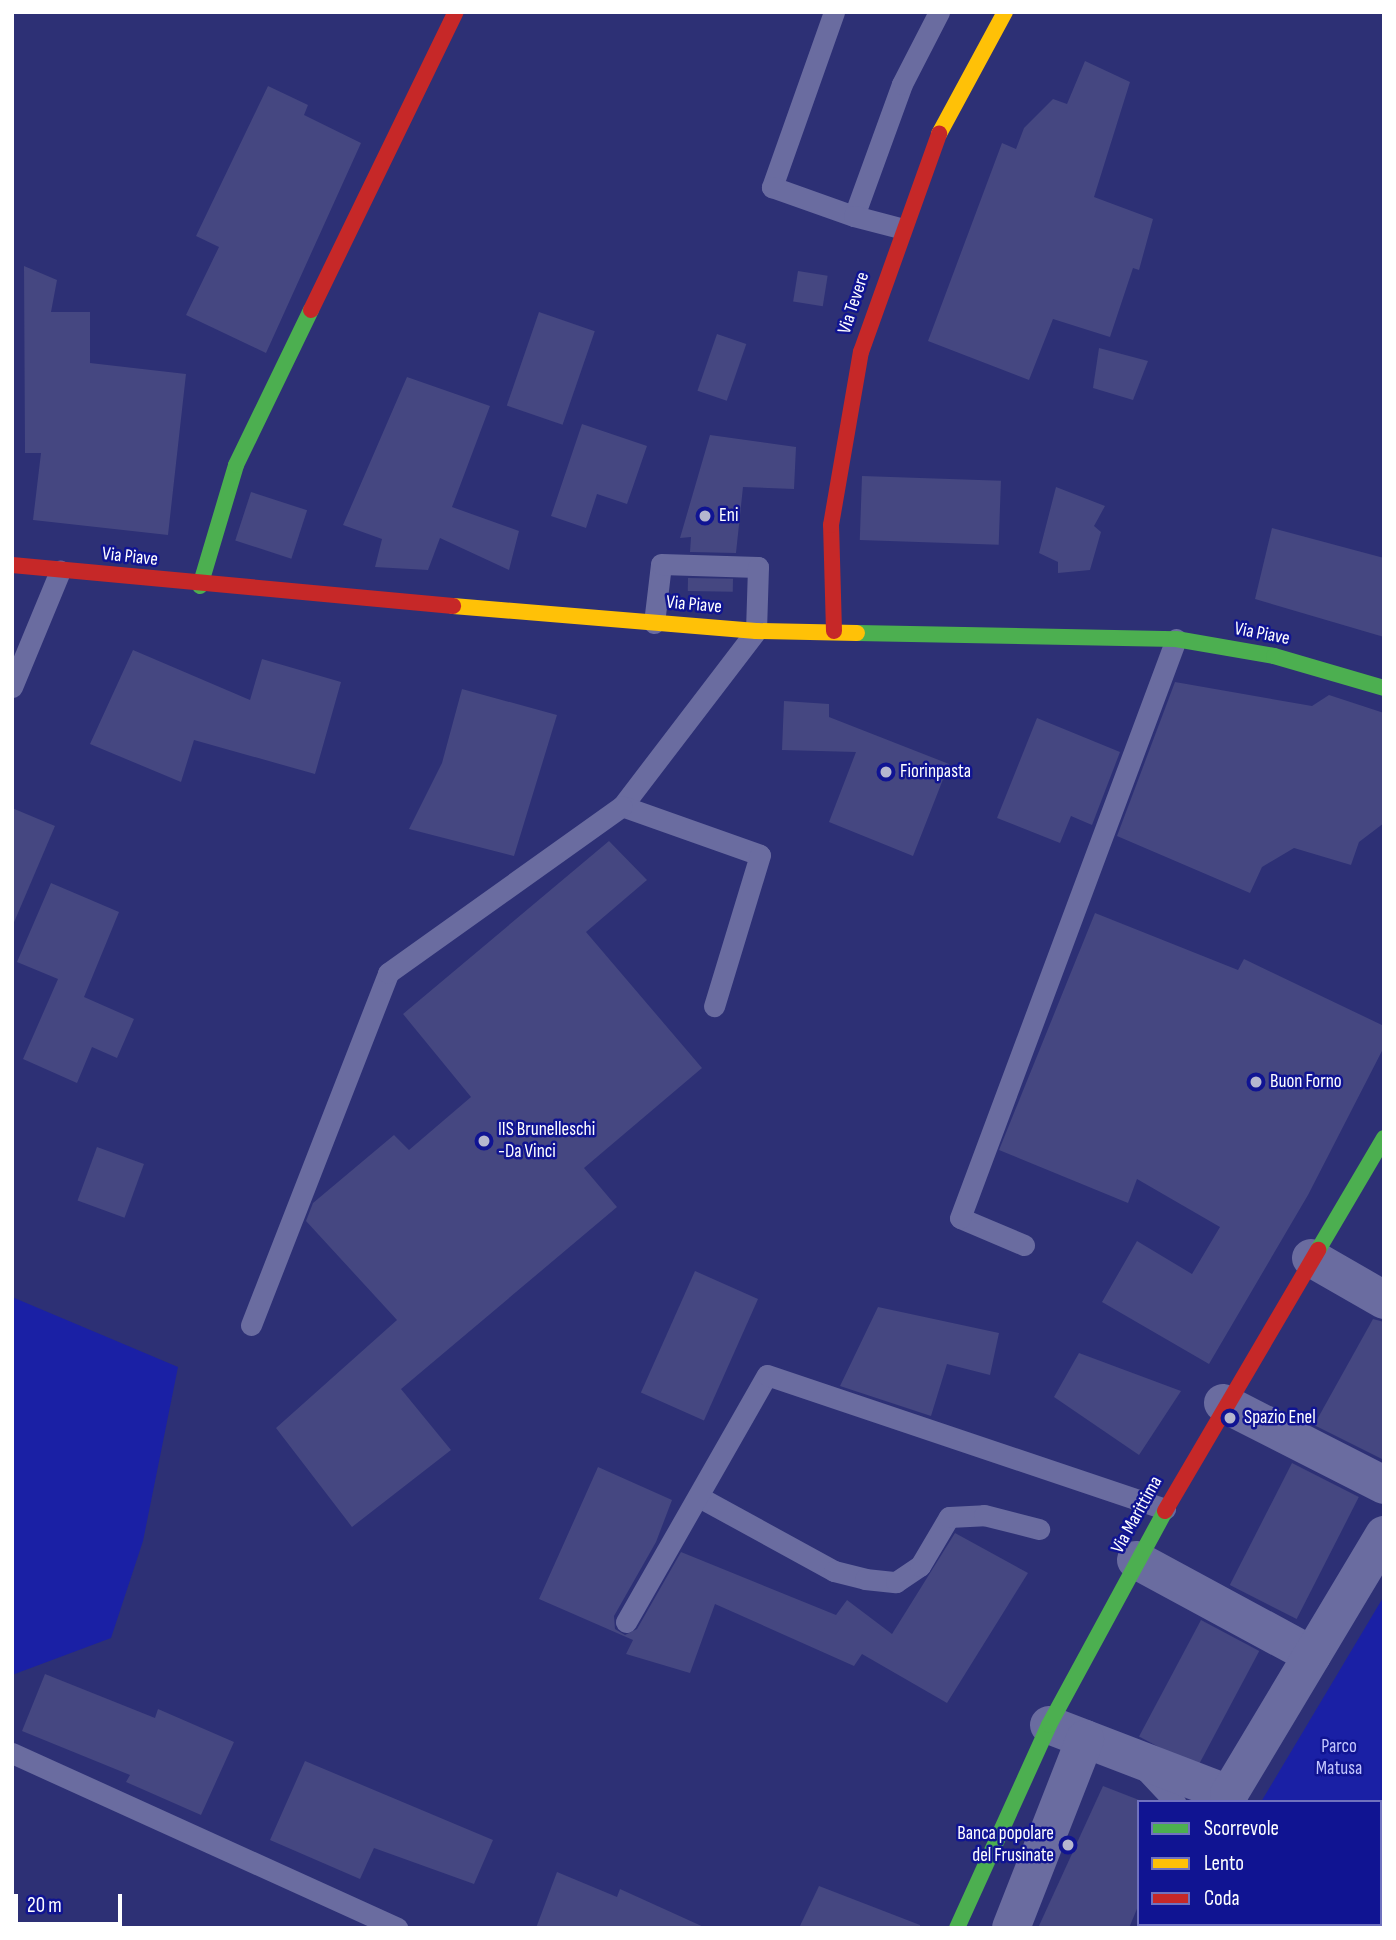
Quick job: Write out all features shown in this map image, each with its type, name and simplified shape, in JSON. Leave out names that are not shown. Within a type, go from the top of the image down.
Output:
[{"type":"main road","points":[[200,586],[236,465],[456,12]]},
{"type":"main road","name":"Via Tevere","points":[[834,631],[831,525],[842,437],[861,352],[900,228],[928,156],[1005,12]]},
{"type":"main road","name":"Via Piave","points":[[12,565],[200,586],[756,631],[1176,639],[1274,656],[1379,684]]},
{"type":"main road","name":"Via Marittima","points":[[957,1928],[1049,1725],[1136,1560],[1223,1403],[1384,1138]]},
{"type":"street","points":[[1311,1258],[1384,1300]]},
{"type":"street","points":[[1223,1403],[1384,1485]]},
{"type":"street","points":[[1049,1725],[1229,1794],[1384,1535]]},
{"type":"street","points":[[1136,1560],[1312,1655]]},
{"type":"street","points":[[1011,1928],[1085,1739]]},
{"type":"lane","points":[[834,12],[772,187],[854,216],[900,228]]},
{"type":"lane","points":[[854,216],[902,84],[939,12]]},
{"type":"lane","points":[[251,1325],[388,973],[622,806],[756,631],[758,567],[661,564],[654,623]]},
{"type":"lane","points":[[12,687],[60,571]]},
{"type":"lane","points":[[1024,1245],[960,1217],[1176,639]]},
{"type":"lane","points":[[622,806],[760,855],[715,1006]]},
{"type":"lane","points":[[626,1622],[767,1375],[1165,1509]]},
{"type":"lane","points":[[699,1497],[834,1571],[864,1579],[896,1582],[920,1566],[949,1517],[984,1515],[1039,1529]]},
{"type":"lane","points":[[12,1753],[397,1928]]},
{"type":"lane","points":[[1134,1758],[1173,1800]]},
{"type":"green space","points":[[12,1297],[178,1367],[143,1541],[111,1638],[12,1675]]},
{"type":"green space","name":"Parco Matusa","points":[[1384,1596],[1384,1905],[1382,1800],[1262,1800]]},
{"type":"building","points":[[1085,61],[1130,82],[1094,197],[1153,219],[1139,270],[1133,268],[1110,337],[1053,319],[1029,380],[928,341],[1002,143],[1016,149],[1024,128],[1053,99],[1067,104]]},
{"type":"building","points":[[268,86],[308,105],[304,115],[361,143],[266,353],[186,315],[219,247],[196,236]]},
{"type":"building","points":[[24,266],[57,280],[51,312],[90,312],[90,363],[186,374],[168,535],[33,520],[41,453],[25,453]]},
{"type":"building","points":[[798,271],[828,276],[823,306],[793,302]]},
{"type":"building","points":[[539,312],[595,331],[563,425],[507,406]]},
{"type":"building","points":[[717,334],[746,344],[727,401],[697,391]]},
{"type":"building","points":[[1099,348],[1148,361],[1133,400],[1093,388]]},
{"type":"building","points":[[407,377],[490,406],[452,507],[519,531],[509,570],[440,538],[428,570],[375,567],[382,539],[343,525]]},
{"type":"building","points":[[582,424],[647,446],[627,504],[597,494],[586,528],[551,516]]},
{"type":"building","points":[[710,435],[796,447],[794,489],[743,487],[736,553],[690,552],[691,537],[680,538]]},
{"type":"building","points":[[862,476],[1001,481],[999,545],[860,540]]},
{"type":"building","points":[[1056,487],[1105,506],[1094,526],[1101,532],[1090,570],[1058,573],[1058,562],[1039,553]]},
{"type":"building","points":[[251,492],[307,510],[291,559],[235,541]]},
{"type":"building","points":[[1272,528],[1384,558],[1384,637],[1255,599]]},
{"type":"building","points":[[688,578],[733,579],[733,592],[688,591]]},
{"type":"building","points":[[133,650],[250,700],[262,659],[341,682],[315,774],[194,740],[181,782],[90,744]]},
{"type":"building","points":[[1175,682],[1312,706],[1329,695],[1384,713],[1384,823],[1359,842],[1351,865],[1294,848],[1262,867],[1250,893],[1117,836]]},
{"type":"building","points":[[462,689],[557,715],[514,856],[409,829],[442,763]]},
{"type":"building","points":[[784,701],[829,704],[829,717],[949,764],[913,856],[829,822],[856,752],[782,750]]},
{"type":"building","points":[[1037,718],[1120,752],[1092,825],[1071,816],[1060,843],[997,818]]},
{"type":"building","points":[[12,808],[55,826],[12,927]]},
{"type":"building","points":[[609,841],[647,880],[586,932],[702,1068],[584,1168],[617,1207],[401,1389],[451,1450],[352,1527],[276,1428],[397,1320],[306,1221],[313,1203],[394,1135],[409,1150],[471,1097],[403,1014]]},
{"type":"building","points":[[51,883],[119,912],[84,997],[134,1019],[117,1058],[92,1047],[77,1083],[23,1059],[58,979],[17,962]]},
{"type":"building","points":[[1095,913],[1238,970],[1244,959],[1384,1026],[1384,1047],[1308,1195],[1209,1364],[1102,1302],[1137,1241],[1192,1274],[1220,1227],[1137,1179],[1128,1203],[999,1150]]},
{"type":"building","points":[[97,1147],[144,1164],[124,1218],[78,1201]]},
{"type":"building","points":[[695,1271],[758,1299],[704,1421],[641,1393]]},
{"type":"building","points":[[878,1307],[999,1333],[990,1375],[947,1364],[931,1416],[840,1386]]},
{"type":"building","points":[[1373,1319],[1384,1322],[1384,1460],[1314,1425]]},
{"type":"building","points":[[1079,1353],[1181,1391],[1139,1455],[1054,1397]]},
{"type":"building","points":[[1292,1463],[1359,1497],[1297,1619],[1230,1585]]},
{"type":"building","points":[[598,1467],[672,1500],[656,1542],[614,1616],[615,1629],[625,1635],[637,1629],[681,1552],[836,1615],[847,1600],[892,1634],[955,1533],[1028,1573],[947,1703],[862,1654],[854,1666],[715,1604],[690,1673],[626,1654],[633,1640],[539,1599]]},
{"type":"building","points":[[1201,1620],[1259,1651],[1197,1768],[1139,1737]]},
{"type":"building","points":[[45,1674],[155,1718],[158,1709],[234,1742],[201,1815],[126,1782],[130,1775],[22,1731]]},
{"type":"building","points":[[305,1761],[493,1840],[474,1884],[374,1848],[360,1879],[270,1840]]},
{"type":"building","points":[[1103,1786],[1139,1800],[1137,1909],[1129,1928],[1038,1928]]},
{"type":"building","points":[[557,1872],[617,1897],[620,1889],[706,1928],[536,1928]]},
{"type":"building","points":[[819,1886],[920,1925],[920,1928],[799,1928]]},
{"type":"traffic: fast","points":[[200,586],[236,465],[311,310]]},
{"type":"traffic: fast","points":[[857,633],[1176,639],[1274,656],[1384,688]]},
{"type":"traffic: fast","points":[[1318,1250],[1384,1138]]},
{"type":"traffic: fast","points":[[957,1928],[1049,1725],[1165,1511]]},
{"type":"traffic: slow","points":[[939,134],[1005,12]]},
{"type":"traffic: slow","points":[[453,606],[756,631],[857,633]]},
{"type":"traffic: jam","points":[[311,310],[456,12]]},
{"type":"traffic: jam","points":[[834,631],[831,525],[861,352],[939,134]]},
{"type":"traffic: jam","points":[[12,565],[453,606]]},
{"type":"traffic: jam","points":[[1165,1511],[1318,1250]]},
{"type":"place","name":"Eni","points":[[705,516]]},
{"type":"place","name":"Fiorinpasta","points":[[886,772]]},
{"type":"place","name":"Buon Forno","points":[[1256,1082]]},
{"type":"place","name":"IIS Brunelleschi -Da Vinci","points":[[484,1141]]},
{"type":"place","name":"Spazio Enel","points":[[1230,1418]]},
{"type":"place","name":"Banca popolare del Frusinate","points":[[1068,1845]]}]
